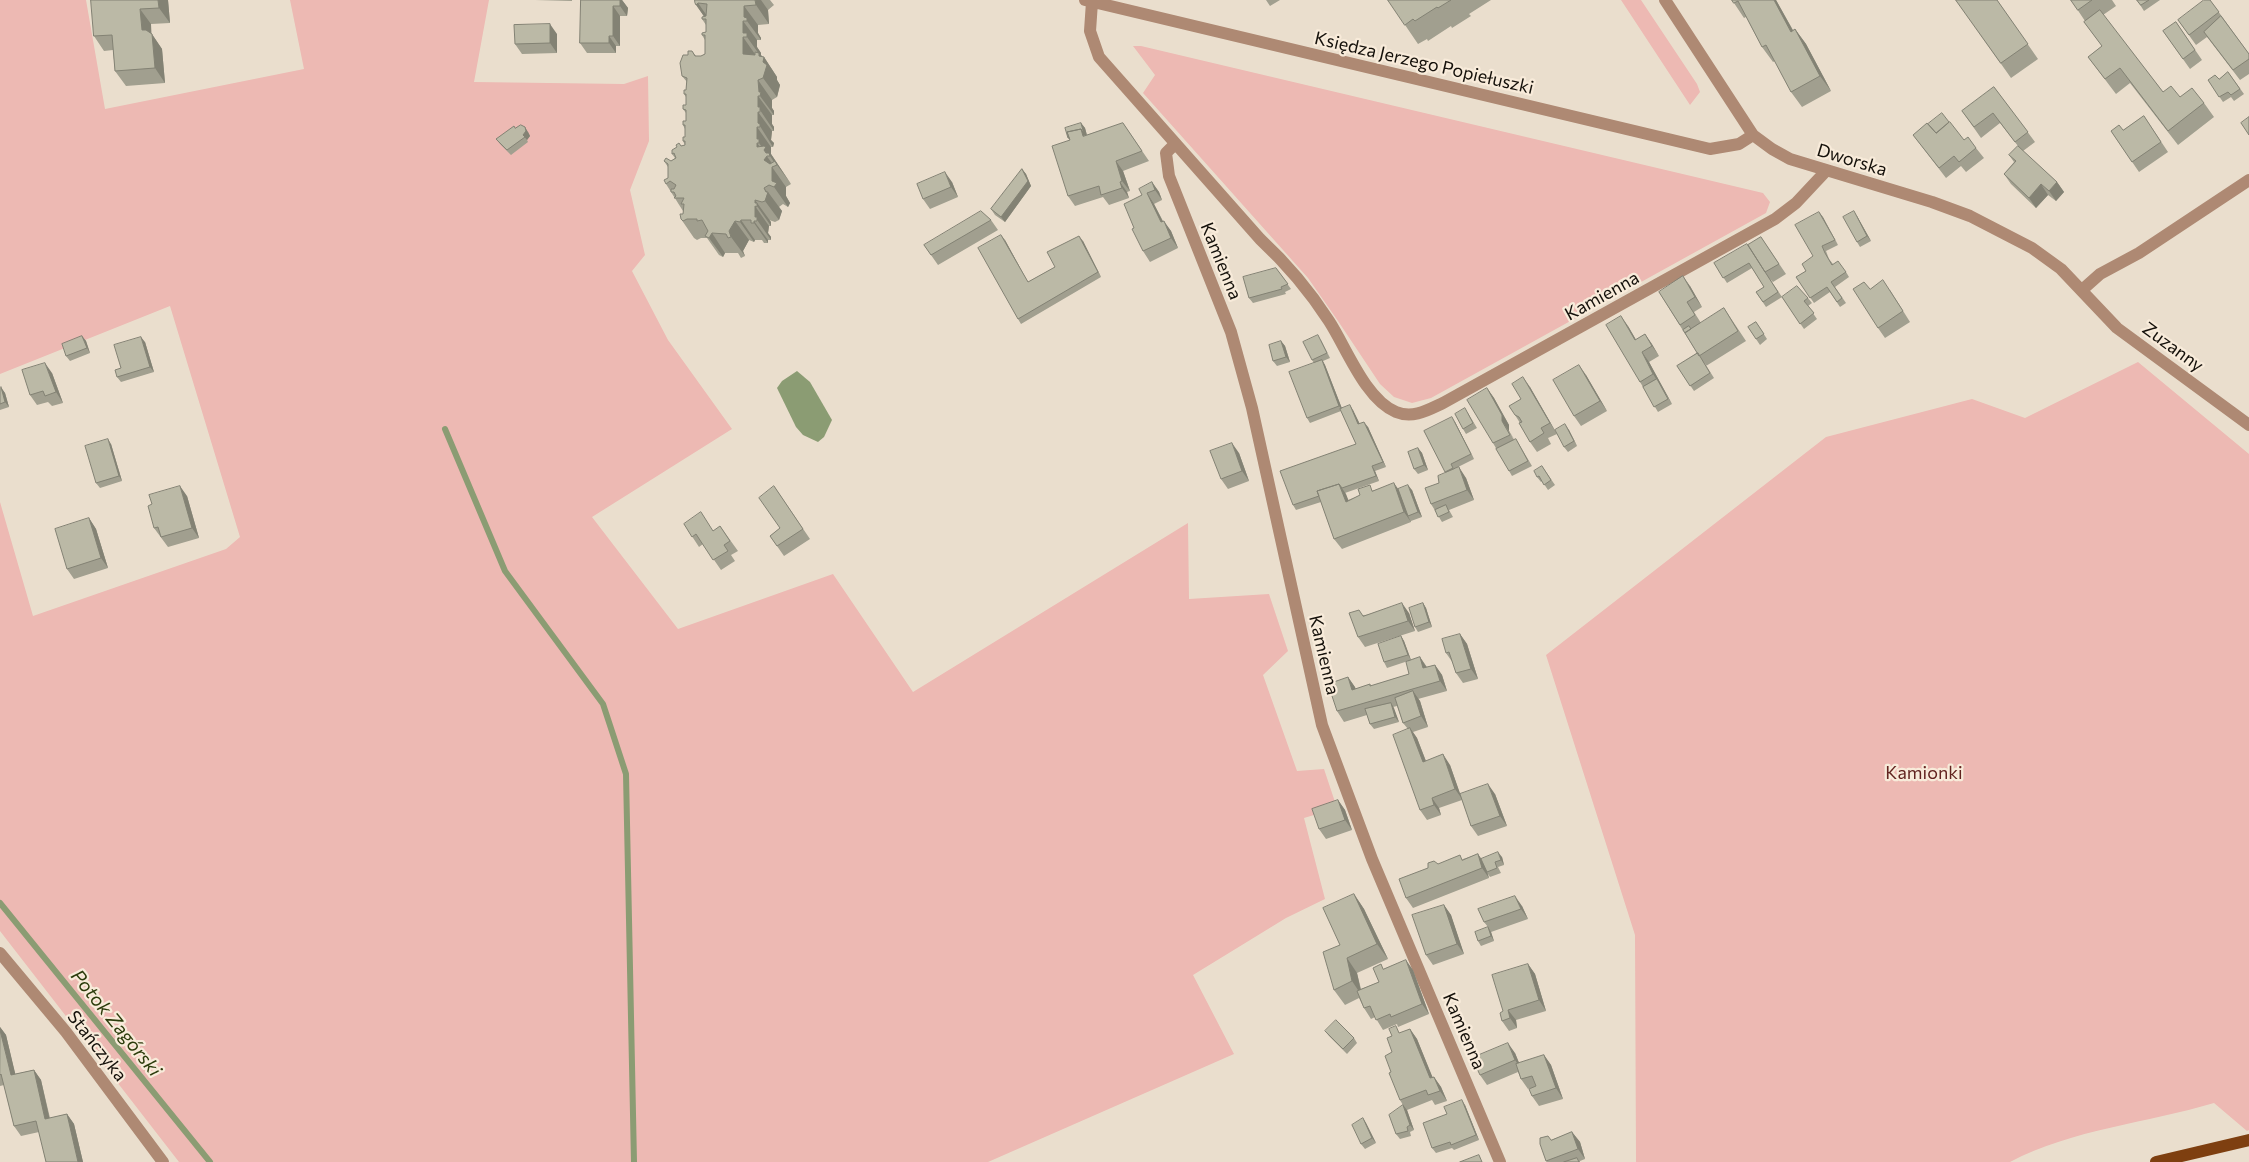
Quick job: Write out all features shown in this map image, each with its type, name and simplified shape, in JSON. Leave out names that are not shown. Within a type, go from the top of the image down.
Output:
[{"type":"main road","points":[[2156,1162],[2249,1140]]},
{"type":"street","name":"Dworska","points":[[1665,0],[1754,135],[1772,149],[1790,159],[1932,202],[1970,216],[2032,248],[2060,269],[2082,290]]},
{"type":"street","name":"Księdza Jerzego Popiełuszki","points":[[1089,1],[1710,149],[1740,144],[1754,135]]},
{"type":"street","name":"Kamienna","points":[[1089,1],[1090,30],[1099,57],[1260,239],[1292,270],[1330,322],[1368,386],[1382,403],[1396,412],[1409,415],[1423,413],[1443,403],[1775,219],[1796,202],[1826,170]]},
{"type":"street","name":"Kamienna","points":[[1176,144],[1166,153],[1168,176],[1231,332],[1252,408],[1322,725],[1372,859],[1500,1162]]},
{"type":"street","points":[[2082,290],[2100,274],[2139,253],[2249,180]]},
{"type":"street","name":"Zuzanny","points":[[2082,290],[2117,328],[2249,426]]},
{"type":"street","name":"Stańczyka","points":[[0,953],[66,1032],[163,1162]]},
{"type":"green space","points":[[0,0],[86,0],[105,109],[304,69],[290,0],[489,0],[474,82],[624,84],[648,76],[649,141],[630,190],[645,255],[632,271],[668,340],[732,429],[592,517],[678,629],[833,574],[913,692],[1188,523],[1189,599],[1269,594],[1288,651],[1263,675],[1297,771],[1324,769],[1337,808],[1304,818],[1325,899],[1286,918],[1193,975],[1234,1054],[988,1162],[179,1162],[0,931],[0,502],[33,616],[226,549],[240,537],[170,306],[0,374]]},
{"type":"green space","points":[[1621,0],[1641,0],[1697,84],[1700,92],[1690,105]]},
{"type":"green space","points":[[1133,46],[1141,46],[1763,193],[1770,202],[1766,213],[1431,398],[1412,403],[1394,397],[1380,384],[1308,278],[1143,93],[1155,75]]},
{"type":"green space","name":"Kamionki","points":[[2138,362],[2249,454],[2249,1130],[2247,1131],[2214,1103],[2085,1134],[2034,1151],[2010,1162],[1636,1162],[1635,935],[1546,655],[1826,437],[1972,399],[2025,418]]},
{"type":"shaded area","points":[[797,371],[810,382],[832,420],[824,437],[818,442],[803,435],[796,427],[777,388],[782,381]]},
{"type":"building","points":[[91,0],[158,0],[159,8],[140,9],[142,30],[152,34],[155,68],[115,71],[112,35],[94,36]]},
{"type":"building","points":[[581,0],[620,0],[620,6],[613,6],[613,36],[609,36],[609,43],[580,43]]},
{"type":"building","points":[[695,0],[755,0],[756,5],[744,6],[744,17],[747,18],[747,21],[743,21],[743,33],[747,33],[747,37],[743,37],[743,54],[755,55],[755,52],[759,53],[759,56],[764,57],[763,62],[767,65],[763,78],[758,80],[759,92],[761,92],[760,96],[758,96],[760,112],[758,112],[758,123],[760,127],[757,127],[759,143],[757,143],[757,147],[766,147],[764,150],[770,156],[767,156],[764,160],[770,164],[775,161],[777,165],[772,167],[772,181],[777,183],[774,187],[769,185],[764,188],[768,192],[765,201],[755,200],[755,203],[757,203],[757,207],[755,206],[755,217],[757,217],[757,221],[751,223],[751,220],[735,221],[729,231],[731,237],[728,238],[726,234],[712,233],[709,238],[705,236],[708,231],[702,220],[687,219],[683,221],[680,214],[683,214],[684,204],[681,204],[684,198],[674,198],[676,196],[674,192],[671,192],[671,189],[674,189],[676,185],[670,181],[666,184],[664,180],[668,178],[668,164],[664,161],[666,158],[671,161],[676,158],[674,153],[672,154],[672,150],[677,147],[676,145],[679,143],[681,146],[685,145],[683,137],[685,137],[685,125],[683,125],[683,121],[686,121],[686,110],[683,109],[683,105],[686,105],[684,90],[686,90],[687,78],[682,76],[680,63],[683,55],[688,55],[688,51],[692,51],[695,56],[705,54],[705,35],[702,35],[702,33],[706,32],[706,19],[702,19],[702,17],[706,16],[707,4],[698,3],[696,5]]},
{"type":"building","points":[[1388,0],[1451,0],[1405,25]]},
{"type":"building","points":[[1732,0],[1774,0],[1791,32],[1795,29],[1820,76],[1791,92],[1766,45],[1762,47],[1738,1],[1734,3]]},
{"type":"building","points":[[1956,0],[1997,0],[2028,44],[2001,63]]},
{"type":"building","points":[[2071,0],[2092,0],[2078,10]]},
{"type":"building","points":[[2137,0],[2149,0],[2141,5]]},
{"type":"building","points":[[2204,0],[2210,0],[2219,12],[2189,35],[2178,20]]},
{"type":"building","points":[[2100,10],[2163,92],[2171,86],[2180,97],[2192,88],[2204,103],[2168,131],[2120,68],[2105,79],[2088,57],[2102,46],[2084,22]]},
{"type":"building","points":[[2221,16],[2249,54],[2249,59],[2233,70],[2204,32]]},
{"type":"building","points":[[2176,22],[2195,50],[2183,59],[2163,31]]},
{"type":"building","points":[[550,24],[550,43],[515,44],[514,25]]},
{"type":"building","points":[[2228,72],[2240,89],[2231,95],[2228,92],[2219,97],[2208,80],[2215,75],[2219,79]]},
{"type":"building","points":[[1994,87],[2028,132],[2015,142],[1993,113],[1974,127],[1962,111]]},
{"type":"building","points":[[1942,113],[1949,122],[1936,133],[1928,124]]},
{"type":"building","points":[[2144,116],[2161,142],[2132,162],[2111,131],[2119,125],[2123,130]]},
{"type":"building","points":[[2249,117],[2249,135],[2241,123]]},
{"type":"building","points":[[1950,122],[1964,140],[1968,137],[1976,148],[1959,162],[1954,156],[1939,168],[1913,135],[1927,123],[1936,133]]},
{"type":"building","points":[[1081,123],[1084,134],[1081,129],[1067,132],[1068,138],[1065,128]]},
{"type":"building","points":[[1123,123],[1142,151],[1116,161],[1122,181],[1120,182],[1122,188],[1101,195],[1099,186],[1068,196],[1052,146],[1070,140],[1067,132],[1081,129],[1083,136]]},
{"type":"building","points":[[521,125],[525,127],[526,131],[523,135],[525,137],[507,150],[496,139],[514,126],[515,128]]},
{"type":"building","points":[[2018,146],[2057,182],[2049,191],[2041,184],[2029,198],[2004,174],[2016,161],[2009,155]]},
{"type":"building","points":[[1022,169],[1028,181],[1001,217],[991,209]]},
{"type":"building","points":[[945,172],[951,187],[923,199],[917,184]]},
{"type":"building","points":[[1152,182],[1155,190],[1147,193],[1161,222],[1164,221],[1171,238],[1143,251],[1132,229],[1134,228],[1124,204],[1142,195],[1139,189]]},
{"type":"building","points":[[981,211],[991,220],[931,255],[924,245]]},
{"type":"building","points":[[1854,211],[1867,236],[1857,242],[1843,217]]},
{"type":"building","points":[[1819,212],[1835,240],[1822,246],[1825,253],[1832,265],[1838,261],[1846,272],[1831,282],[1842,298],[1837,302],[1827,287],[1810,298],[1796,277],[1806,271],[1802,264],[1813,256],[1795,225]]},
{"type":"building","points":[[1001,235],[1028,282],[1055,267],[1047,252],[1079,236],[1098,272],[1018,319],[978,248]]},
{"type":"building","points":[[1761,237],[1779,264],[1765,272],[1748,245]]},
{"type":"building","points":[[1747,244],[1778,292],[1763,302],[1756,292],[1764,287],[1749,263],[1723,278],[1714,263]]},
{"type":"building","points":[[1276,268],[1288,284],[1281,287],[1282,289],[1249,298],[1243,277]]},
{"type":"building","points":[[1683,276],[1695,297],[1687,302],[1695,315],[1680,325],[1659,292]]},
{"type":"building","points":[[1883,280],[1903,311],[1878,328],[1853,289],[1864,282],[1870,289]]},
{"type":"building","points":[[1797,286],[1808,298],[1804,301],[1814,313],[1800,324],[1782,297]]},
{"type":"building","points":[[1724,308],[1738,331],[1699,356],[1685,333]]},
{"type":"building","points":[[1621,316],[1635,340],[1645,334],[1652,346],[1642,352],[1653,374],[1640,382],[1606,325]]},
{"type":"building","points":[[1756,322],[1764,334],[1756,339],[1748,327]]},
{"type":"building","points":[[1689,326],[1691,329],[1685,333],[1683,330]]},
{"type":"building","points":[[1318,335],[1327,353],[1312,360],[1303,342]]},
{"type":"building","points":[[82,336],[87,348],[66,356],[62,344]]},
{"type":"building","points":[[141,337],[150,367],[117,377],[115,370],[121,368],[114,345]]},
{"type":"building","points":[[1281,341],[1286,357],[1273,361],[1269,345]]},
{"type":"building","points":[[1698,353],[1710,373],[1690,386],[1677,366]]},
{"type":"building","points":[[1322,360],[1339,406],[1307,418],[1289,372]]},
{"type":"building","points":[[45,363],[56,392],[45,396],[43,391],[30,395],[22,370]]},
{"type":"building","points":[[1579,365],[1600,401],[1574,416],[1553,380]]},
{"type":"building","points":[[1523,377],[1550,423],[1541,428],[1544,433],[1530,442],[1519,423],[1522,422],[1509,406],[1521,399],[1512,384]]},
{"type":"building","points":[[1657,379],[1668,399],[1654,407],[1643,387]]},
{"type":"building","points":[[0,388],[5,402],[0,404]]},
{"type":"building","points":[[1487,388],[1502,415],[1502,421],[1510,435],[1493,443],[1467,400]]},
{"type":"building","points":[[1350,405],[1358,424],[1364,422],[1383,462],[1372,466],[1376,476],[1342,488],[1339,484],[1317,491],[1319,496],[1293,505],[1280,471],[1356,444],[1340,409]]},
{"type":"building","points":[[1465,408],[1473,423],[1463,429],[1455,414]]},
{"type":"building","points":[[1452,417],[1471,454],[1451,464],[1453,468],[1445,472],[1424,431]]},
{"type":"building","points":[[1565,424],[1574,441],[1564,447],[1555,430]]},
{"type":"building","points":[[108,439],[119,476],[96,483],[85,446]]},
{"type":"building","points":[[1516,439],[1528,461],[1509,471],[1496,449]]},
{"type":"building","points":[[1232,443],[1242,471],[1221,479],[1210,451]]},
{"type":"building","points":[[1418,448],[1424,465],[1414,469],[1408,452]]},
{"type":"building","points":[[1542,466],[1551,480],[1544,485],[1534,471]]},
{"type":"building","points":[[1459,467],[1467,490],[1431,504],[1425,488],[1439,483],[1438,476]]},
{"type":"building","points":[[1394,483],[1404,512],[1334,539],[1317,491],[1339,484],[1346,502],[1360,495],[1358,489],[1370,485],[1372,491]]},
{"type":"building","points":[[1408,485],[1418,512],[1408,516],[1398,489]]},
{"type":"building","points":[[180,486],[192,528],[161,537],[158,527],[154,528],[148,506],[152,504],[149,495]]},
{"type":"building","points":[[774,486],[803,529],[777,546],[770,536],[780,528],[759,498]]},
{"type":"building","points":[[1446,505],[1449,512],[1438,517],[1435,510]]},
{"type":"building","points":[[701,512],[713,531],[720,526],[730,541],[724,545],[728,551],[713,560],[696,534],[692,537],[684,524]]},
{"type":"building","points":[[89,518],[101,558],[67,569],[55,529]]},
{"type":"building","points":[[1402,603],[1408,621],[1358,637],[1349,613],[1359,610],[1363,616]]},
{"type":"building","points":[[1423,603],[1429,622],[1415,627],[1409,608]]},
{"type":"building","points":[[1460,634],[1471,669],[1456,673],[1449,652],[1446,653],[1442,639]]},
{"type":"building","points":[[1401,636],[1408,655],[1384,662],[1378,644]]},
{"type":"building","points":[[1420,657],[1423,668],[1435,665],[1440,681],[1337,711],[1328,684],[1348,677],[1352,690],[1370,684],[1370,686],[1409,674],[1406,662]]},
{"type":"building","points":[[1413,691],[1421,716],[1403,723],[1395,698]]},
{"type":"building","points":[[1391,703],[1395,717],[1370,724],[1365,709]]},
{"type":"building","points":[[1410,728],[1423,762],[1443,754],[1455,789],[1432,798],[1434,805],[1420,810],[1393,735]]},
{"type":"building","points":[[1488,784],[1500,816],[1471,826],[1460,794]]},
{"type":"building","points":[[1338,800],[1345,820],[1319,829],[1312,809]]},
{"type":"building","points":[[1498,852],[1501,860],[1495,862],[1497,868],[1487,872],[1481,859]]},
{"type":"building","points":[[1478,854],[1482,868],[1406,898],[1399,879],[1428,868],[1428,863],[1434,861],[1438,864],[1460,855],[1462,860]]},
{"type":"building","points":[[1354,894],[1377,944],[1347,958],[1352,981],[1334,990],[1323,952],[1340,945],[1323,908]]},
{"type":"building","points":[[1515,896],[1521,909],[1484,922],[1478,909]]},
{"type":"building","points":[[1444,905],[1457,944],[1426,955],[1412,915]]},
{"type":"building","points":[[1488,927],[1491,936],[1478,941],[1475,932]]},
{"type":"building","points":[[1406,960],[1422,1004],[1391,1017],[1390,1014],[1376,1020],[1370,1006],[1364,1008],[1357,991],[1379,982],[1373,968],[1381,964],[1383,969]]},
{"type":"building","points":[[1528,964],[1539,1000],[1508,1010],[1510,1018],[1502,1021],[1500,1013],[1503,1011],[1492,975]]},
{"type":"building","points":[[1336,1020],[1354,1038],[1343,1049],[1325,1031]]},
{"type":"building","points":[[1396,1026],[1399,1033],[1410,1029],[1430,1078],[1434,1077],[1440,1091],[1428,1095],[1426,1090],[1400,1100],[1389,1073],[1391,1072],[1385,1056],[1392,1052],[1387,1038],[1392,1036],[1389,1029]]},
{"type":"building","points":[[0,1030],[11,1075],[34,1070],[45,1119],[67,1114],[78,1162],[46,1162],[36,1121],[14,1126],[0,1075]]},
{"type":"building","points":[[1508,1043],[1515,1060],[1480,1075],[1472,1058]]},
{"type":"building","points":[[1544,1055],[1556,1088],[1532,1096],[1529,1089],[1536,1086],[1532,1076],[1521,1079],[1516,1064]]},
{"type":"building","points":[[1462,1100],[1476,1135],[1451,1145],[1450,1142],[1432,1148],[1423,1123],[1447,1114],[1444,1107]]},
{"type":"building","points":[[1403,1105],[1410,1125],[1407,1127],[1408,1131],[1396,1134],[1389,1115]]},
{"type":"building","points":[[1363,1118],[1372,1138],[1361,1144],[1352,1125]]},
{"type":"building","points":[[1572,1132],[1578,1149],[1546,1161],[1540,1144],[1540,1138],[1548,1136],[1551,1140]]},
{"type":"building","points":[[1479,1155],[1482,1162],[1460,1162]]},
{"type":"building","points":[[1577,1158],[1579,1162],[1564,1162]]},
{"type":"waterway","points":[[445,429],[505,571],[603,704],[626,774],[634,1162]]},
{"type":"waterway","name":"Potok Zagórski","points":[[0,903],[210,1162]]}]
